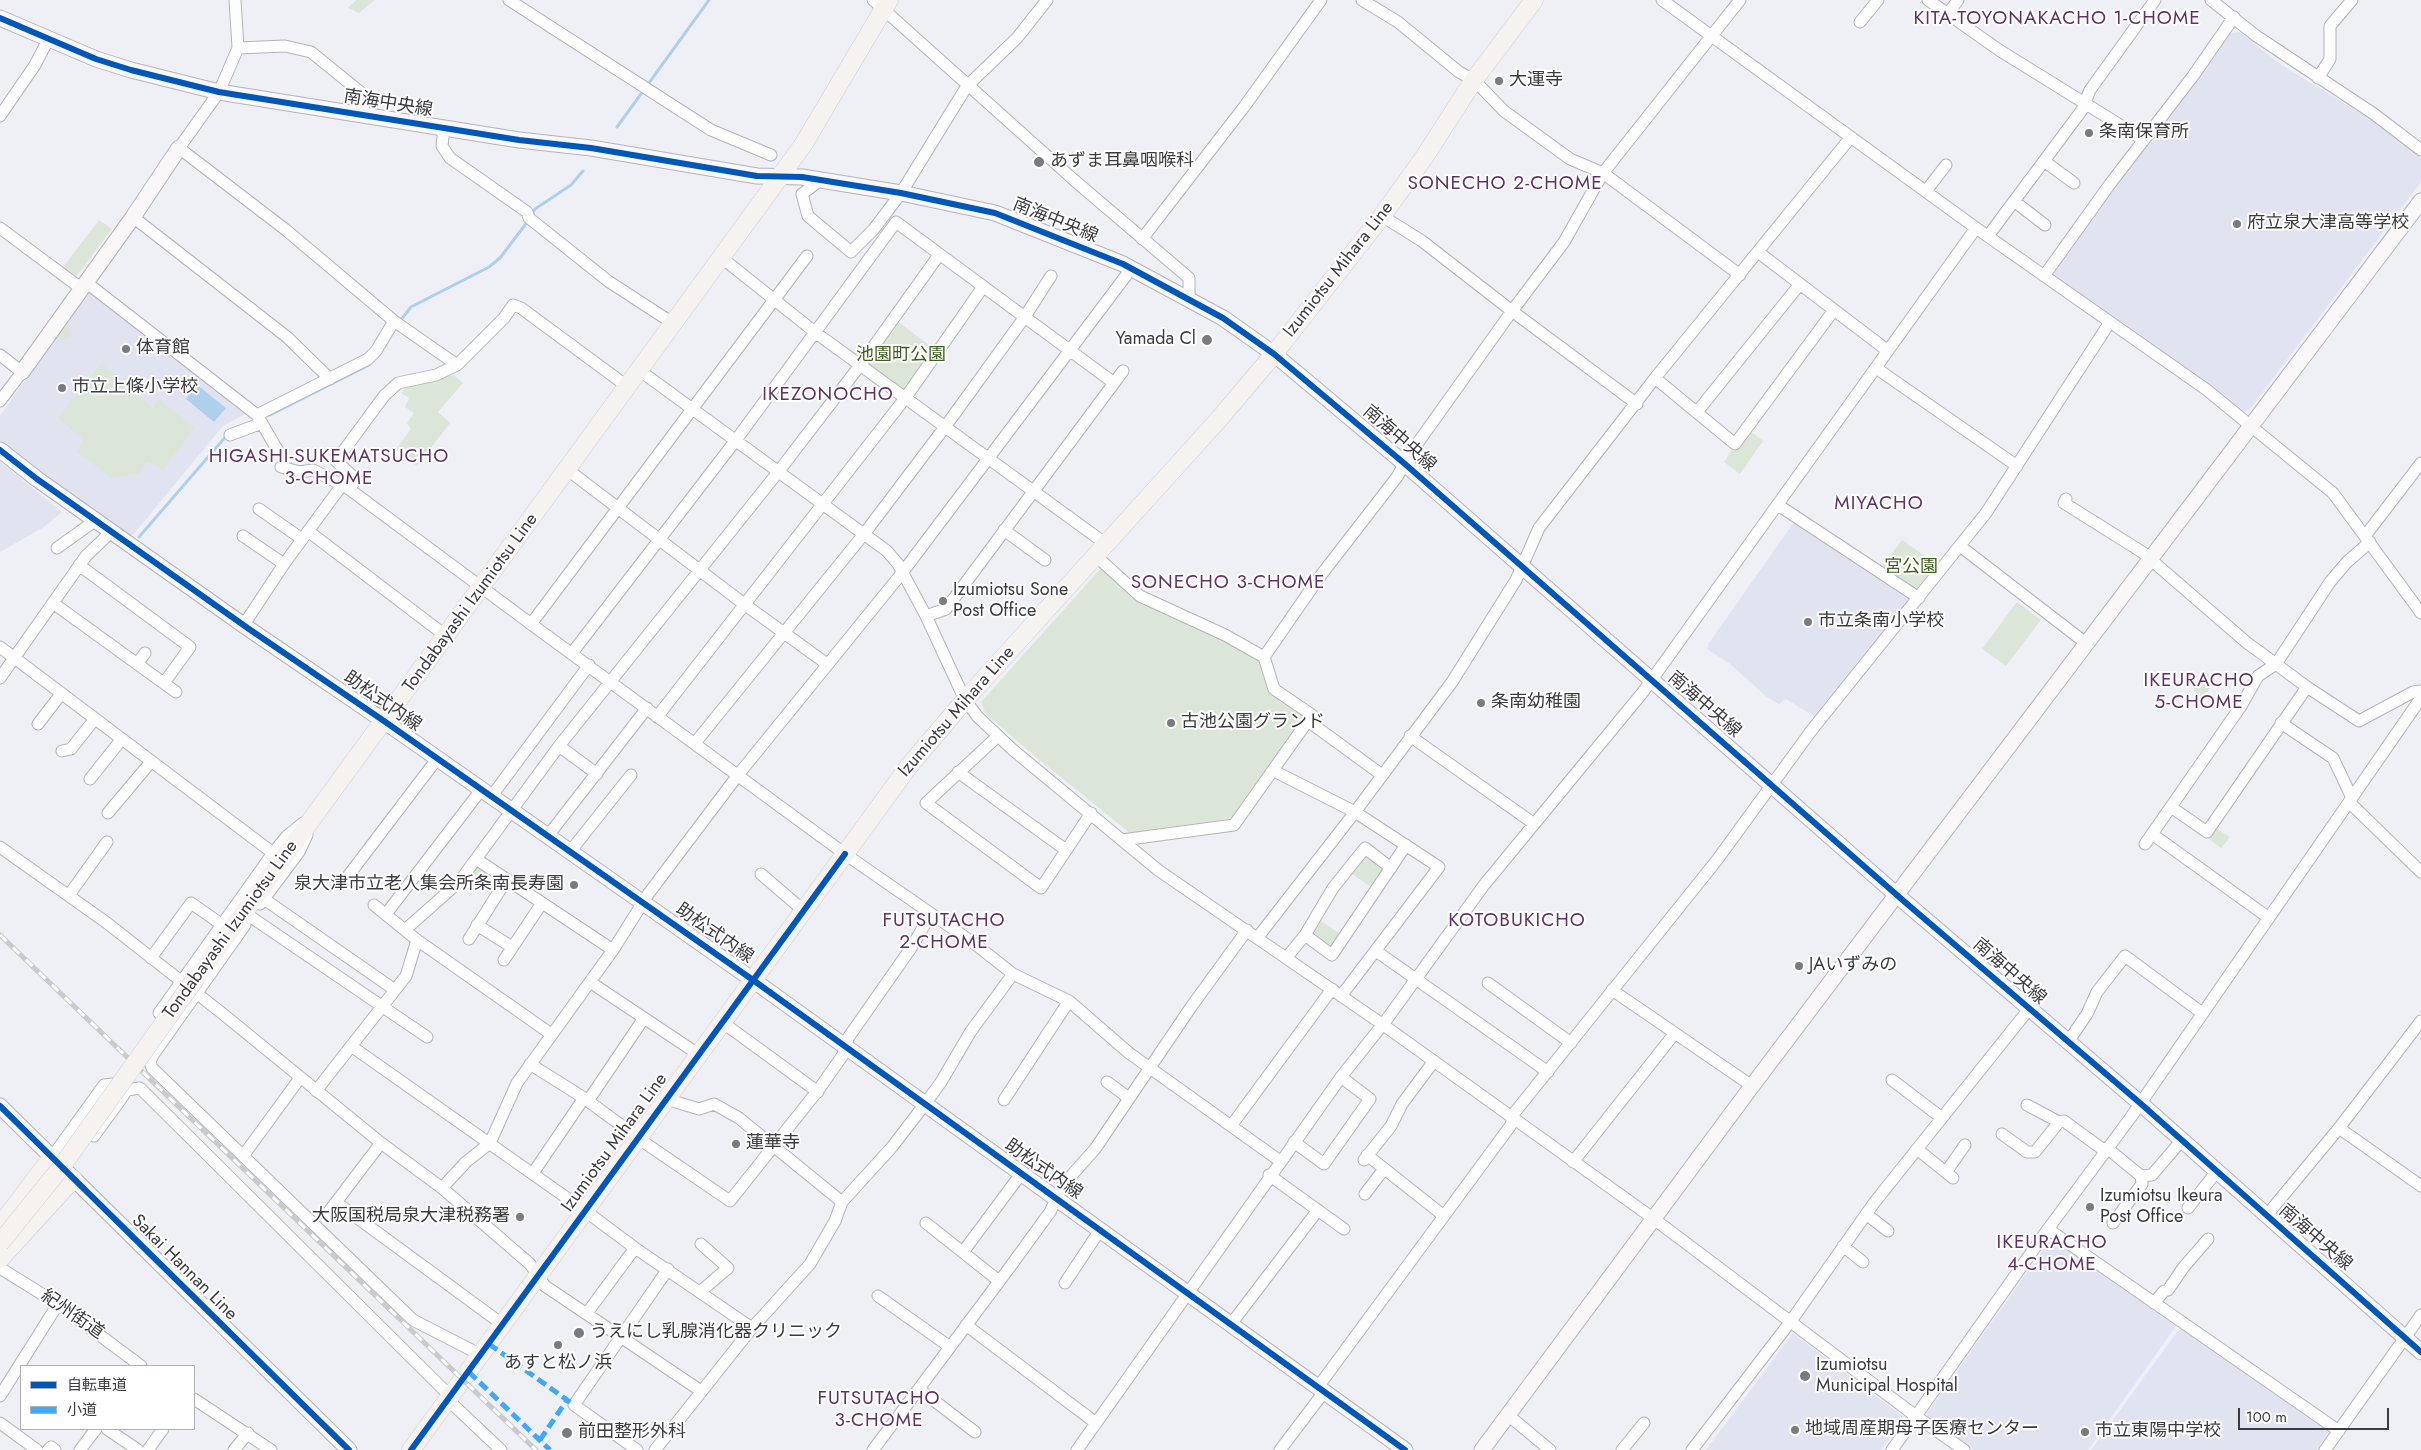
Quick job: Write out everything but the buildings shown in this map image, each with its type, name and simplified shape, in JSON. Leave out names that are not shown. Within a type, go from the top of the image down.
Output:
[{"type":"main road","name":"Izumiotsu Mihara Line","points":[[411,1450],[909,766],[965,700],[1220,418],[1274,354],[1382,216],[1425,156],[1474,80],[1534,0]]},
{"type":"main road","name":"Tondabayashi Izumiotsu Line","points":[[0,1243],[59,1170],[191,984],[722,258],[831,101],[882,3]]},
{"type":"main road","points":[[0,1226],[52,1157]]},
{"type":"main road","points":[[0,1259],[73,1179]]},
{"type":"street","points":[[0,401],[133,217],[219,92],[238,48],[235,0]]},
{"type":"street","points":[[508,0],[711,130],[771,155]]},
{"type":"street","points":[[851,252],[874,229],[901,193],[968,86],[1017,38],[1047,0]]},
{"type":"street","points":[[1142,238],[1244,107],[1321,0]]},
{"type":"street","points":[[1362,0],[1398,22],[1459,72],[1474,80],[1504,110],[1570,159],[1603,173],[1740,275]]},
{"type":"street","points":[[1662,0],[1976,228],[2206,390],[2334,493],[2421,613]]},
{"type":"street","points":[[1264,657],[1318,579],[1405,464],[1512,311],[1564,242],[1603,173],[1710,35],[1740,0]]},
{"type":"street","points":[[1860,22],[1878,0]]},
{"type":"street","points":[[1928,0],[1947,15],[2144,140]]},
{"type":"street","points":[[1947,15],[1958,0]]},
{"type":"street","points":[[1988,236],[2085,104],[2090,90],[2155,0]]},
{"type":"street","points":[[2211,0],[2254,35],[2374,114],[2421,150]]},
{"type":"street","points":[[2318,78],[2330,59],[2330,26],[2352,0]]},
{"type":"street","points":[[882,3],[968,86],[1189,278],[1189,300]]},
{"type":"street","points":[[2044,276],[2193,76],[2234,17]]},
{"type":"street","name":"南海中央線","points":[[0,18],[48,40],[131,70],[219,92],[591,148],[757,176],[802,176],[819,181],[901,193],[995,214],[1131,269],[1223,318],[1274,354],[1405,464],[1898,896],[2140,1103],[2421,1352]]},
{"type":"street","points":[[0,116],[36,64],[48,40]]},
{"type":"street","points":[[238,48],[285,46],[311,52],[364,95],[363,115]]},
{"type":"street","points":[[444,127],[442,146],[450,158],[527,212],[531,219],[608,281],[674,324]]},
{"type":"street","points":[[1258,937],[1355,812],[1452,682],[1522,568],[1538,528],[1656,378],[1851,137]]},
{"type":"street","points":[[179,148],[286,230],[396,323],[456,365]]},
{"type":"street","points":[[2044,161],[2074,183]]},
{"type":"street","points":[[1926,191],[1946,165]]},
{"type":"street","points":[[819,181],[802,194],[808,216],[866,263]]},
{"type":"street","points":[[2014,201],[2045,225]]},
{"type":"street","points":[[1482,1450],[1752,1086],[1898,896],[2421,201]]},
{"type":"street","points":[[1382,216],[1422,241],[1637,404]]},
{"type":"street","points":[[133,217],[287,337],[330,379]]},
{"type":"street","points":[[572,653],[736,440],[896,222],[1114,383]]},
{"type":"street","points":[[0,228],[84,286],[260,419],[278,452]]},
{"type":"street","points":[[1077,1450],[1340,1076],[1416,979],[1484,885],[1651,679],[1976,228]]},
{"type":"street","points":[[1758,252],[1888,350]]},
{"type":"street","points":[[406,929],[460,882],[559,746],[779,471],[939,255]]},
{"type":"street","points":[[531,624],[807,256]]},
{"type":"street","points":[[722,258],[816,333],[906,397],[1033,492],[1101,550],[1140,596],[1225,635],[1264,657],[1274,689],[1312,715],[1234,825],[1122,840]]},
{"type":"street","points":[[442,1188],[466,1162],[490,1143],[517,1083],[613,950],[643,903],[738,775],[902,573],[990,459],[1131,269]]},
{"type":"street","points":[[695,744],[864,534],[1024,318],[1051,276]]},
{"type":"street","points":[[1697,412],[1731,366],[1762,333],[1800,284]]},
{"type":"street","points":[[656,717],[906,397],[982,287]]},
{"type":"street","points":[[244,626],[305,535],[345,487],[356,480],[336,462],[384,396],[398,383],[436,375],[456,365],[504,318],[514,305],[521,308],[628,387]]},
{"type":"street","points":[[1656,378],[1735,444],[1834,310]]},
{"type":"street","points":[[1280,1450],[1321,1389],[1511,1125],[1515,1112],[1717,860],[1811,731],[1960,546],[2017,466],[2110,322]]},
{"type":"street","points":[[230,435],[368,359],[396,323]]},
{"type":"street","points":[[0,355],[22,372]]},
{"type":"street","points":[[1876,368],[2017,466]]},
{"type":"street","points":[[639,370],[887,551],[898,564],[926,616],[965,700],[978,716],[998,736],[1158,870],[1258,937],[1654,1218],[1917,1417],[1964,1450]]},
{"type":"street","points":[[926,616],[946,609],[1123,371]]},
{"type":"street","name":"助松式内線","points":[[0,450],[111,532],[244,626],[384,721],[569,853],[753,980],[1405,1450]]},
{"type":"street","points":[[2269,918],[2148,839],[2241,706],[2258,676],[2276,664],[2330,582],[2368,539],[2421,463]]},
{"type":"street","points":[[281,467],[300,472],[313,470],[345,487],[611,681],[656,717],[845,854],[976,944],[1013,974],[1069,1001],[1150,1068],[1280,1161]]},
{"type":"street","points":[[568,470],[744,604],[827,664]]},
{"type":"street","points":[[2066,499],[2064,503],[2151,560],[2246,642],[2307,687],[2360,721],[2413,692],[2421,691]]},
{"type":"street","points":[[1778,505],[1919,598]]},
{"type":"street","points":[[259,508],[305,535],[446,636]]},
{"type":"street","points":[[57,548],[96,520]]},
{"type":"street","points":[[1004,530],[1045,560]]},
{"type":"street","points":[[0,678],[79,565],[111,532]]},
{"type":"street","points":[[243,536],[284,564]]},
{"type":"street","points":[[1960,546],[2087,644]]},
{"type":"street","points":[[79,565],[190,647],[164,683]]},
{"type":"street","points":[[53,603],[176,692]]},
{"type":"street","points":[[0,647],[150,763],[274,853]]},
{"type":"street","points":[[137,664],[145,653]]},
{"type":"street","points":[[386,914],[486,794],[588,665]]},
{"type":"street","points":[[2171,807],[2207,832],[2307,687]]},
{"type":"street","points":[[38,724],[61,694]]},
{"type":"street","points":[[1892,1450],[2048,1229],[2140,1103],[2421,698]]},
{"type":"street","points":[[547,836],[647,708]]},
{"type":"street","points":[[62,751],[71,749],[94,720]]},
{"type":"street","points":[[1308,721],[1382,775]]},
{"type":"street","points":[[2281,724],[2333,758],[2350,800],[2421,872]]},
{"type":"street","points":[[998,736],[926,803],[1041,888],[1091,813]]},
{"type":"street","points":[[1410,736],[1533,823]]},
{"type":"street","points":[[90,779],[120,740]]},
{"type":"street","points":[[559,746],[597,774]]},
{"type":"street","points":[[342,884],[437,759]]},
{"type":"street","points":[[108,813],[150,763]]},
{"type":"street","points":[[1274,770],[1355,812],[1439,866],[1341,996]]},
{"type":"street","points":[[958,772],[1066,850]]},
{"type":"street","points":[[569,853],[631,775]]},
{"type":"street","points":[[318,811],[287,836],[221,924],[191,984],[174,1025],[153,1054],[150,1062],[152,1068],[413,1320],[481,1355]]},
{"type":"street","points":[[174,1025],[159,1012],[191,984],[251,917],[299,852],[318,811]]},
{"type":"street","points":[[1305,935],[1332,955],[1406,845]]},
{"type":"street","points":[[69,895],[101,846]]},
{"type":"street","points":[[0,847],[69,895],[151,958],[191,984],[300,1078],[381,1143],[442,1188],[530,1264],[545,1286],[701,1391]]},
{"type":"street","points":[[1286,957],[1305,935],[1333,888],[1365,848],[1391,868]]},
{"type":"street","points":[[476,859],[613,950]]},
{"type":"street","points":[[761,874],[804,911]]},
{"type":"street","points":[[469,939],[506,879]]},
{"type":"street","points":[[264,899],[395,990]]},
{"type":"street","points":[[151,958],[191,903],[221,924]]},
{"type":"street","points":[[504,960],[542,903]]},
{"type":"street","points":[[374,905],[406,929],[417,940],[551,1034]]},
{"type":"street","points":[[530,1064],[586,1100],[730,1201],[818,1092],[846,1047],[848,1038],[911,948],[931,914]]},
{"type":"street","points":[[251,917],[427,1037]]},
{"type":"street","points":[[477,925],[512,947]]},
{"type":"street","points":[[873,1450],[1050,1212],[1063,1185],[1095,1149],[1247,930]]},
{"type":"street","points":[[316,1091],[406,976],[417,940]]},
{"type":"street","points":[[1376,952],[1548,1072]]},
{"type":"street","points":[[2068,1042],[2087,1014],[2097,992],[2124,956],[2202,1013]]},
{"type":"street","points":[[655,1450],[752,1328],[810,1264],[835,1221],[842,1202],[892,1147],[925,1104],[941,1082],[972,1031],[1013,974]]},
{"type":"street","points":[[590,982],[698,1054]]},
{"type":"street","points":[[1488,982],[1571,1043]]},
{"type":"street","points":[[1231,1126],[1332,989]]},
{"type":"street","points":[[1612,990],[1752,1086]]},
{"type":"street","points":[[1004,1100],[1069,1001]]},
{"type":"street","points":[[1692,1450],[1791,1321],[1866,1214],[2028,1008]]},
{"type":"street","points":[[533,1173],[644,1018]]},
{"type":"street","points":[[2266,1215],[2339,1128],[2421,1021]]},
{"type":"street","points":[[722,1022],[818,1092]]},
{"type":"street","points":[[1573,1162],[1675,1033]]},
{"type":"street","points":[[352,1046],[533,1173],[635,1248],[701,1291],[752,1328]]},
{"type":"street","points":[[1434,1061],[1402,1104],[1391,1126],[1365,1157],[1384,1169],[1444,1216]]},
{"type":"street","points":[[1294,1142],[1324,1164],[1370,1099],[1340,1076]]},
{"type":"street","points":[[243,1156],[300,1078]]},
{"type":"street","points":[[1892,1080],[1942,1118]]},
{"type":"street","points":[[1107,1082],[1129,1098]]},
{"type":"street","points":[[52,1157],[104,1085],[112,1084],[122,1092],[121,1099]]},
{"type":"street","points":[[73,1179],[75,1161],[128,1090],[140,1088],[499,1449]]},
{"type":"street","points":[[666,1099],[699,1109],[714,1104],[739,1118],[776,1146],[842,1202]]},
{"type":"street","points":[[2027,1105],[2059,1122],[2064,1122],[2141,1176],[2152,1175],[2182,1140]]},
{"type":"street","name":"Sakai Hannan Line","points":[[0,1106],[349,1450]]},
{"type":"street","points":[[2002,1134],[2027,1152],[2035,1152],[2059,1122]]},
{"type":"street","points":[[2339,1128],[2421,1186]]},
{"type":"street","points":[[327,1214],[381,1143]]},
{"type":"street","points":[[1917,1149],[1949,1175],[1965,1145]]},
{"type":"street","points":[[1365,1194],[1384,1169]]},
{"type":"street","points":[[2188,1208],[2217,1171]]},
{"type":"street","points":[[963,1252],[1021,1174]]},
{"type":"street","points":[[1269,1175],[1344,1229]]},
{"type":"street","points":[[2113,1223],[2142,1184],[2141,1176]]},
{"type":"street","points":[[337,1203],[502,1324]]},
{"type":"street","points":[[1231,1324],[1318,1210]]},
{"type":"street","points":[[1866,1214],[1888,1231]]},
{"type":"street","points":[[926,1223],[1000,1281]]},
{"type":"street","points":[[2048,1229],[2339,1431]]},
{"type":"street","points":[[1065,1283],[1100,1230]]},
{"type":"street","points":[[2154,1303],[2164,1291],[2168,1290],[2183,1268],[2208,1238]]},
{"type":"street","points":[[701,1244],[728,1268],[701,1291]]},
{"type":"street","points":[[1843,1246],[1863,1262]]},
{"type":"street","points":[[587,1314],[635,1248]]},
{"type":"street","name":"紀州街道","points":[[0,1268],[58,1304],[140,1365]]},
{"type":"street","points":[[638,1450],[574,1404],[620,1335],[668,1269]]},
{"type":"street","points":[[878,1296],[950,1346]]},
{"type":"street","points":[[0,1396],[58,1304]]},
{"type":"street","points":[[2325,1450],[2421,1315]]},
{"type":"street","points":[[966,1325],[1096,1423]]},
{"type":"street","points":[[919,1389],[975,1432]]},
{"type":"street","points":[[195,1400],[271,1450]]},
{"type":"street","points":[[1508,1415],[1547,1449]]},
{"type":"street","points":[[0,1423],[37,1450]]},
{"type":"street","points":[[1622,1450],[1644,1423]]},
{"type":"street","points":[[80,1450],[95,1430]]},
{"type":"street","points":[[108,1430],[138,1450]]},
{"type":"street","points":[[148,1450],[162,1430]]},
{"type":"street","points":[[234,1450],[248,1433]]},
{"type":"street","points":[[48,1450],[50,1447],[55,1450]]},
{"type":"shaded area","name":"府立泉大津高等学校","points":[[2240,32],[2283,66],[2380,125],[2409,146],[2421,159],[2421,182],[2250,409],[2243,413],[2054,278],[2053,267],[2230,33]]},
{"type":"shaded area","points":[[94,291],[245,414],[223,426],[133,535],[129,535],[72,495],[0,441],[0,416],[85,294]]},
{"type":"shaded area","points":[[0,462],[62,512],[44,527],[0,552]]},
{"type":"shaded area","name":"市立条南小学校","points":[[1794,522],[1910,600],[1817,718],[1786,699],[1779,704],[1767,697],[1730,664],[1707,649],[1709,643]]},
{"type":"shaded area","points":[[2055,1241],[2176,1326],[2088,1450],[1974,1450],[1927,1419],[1927,1413],[2048,1243]]},
{"type":"shaded area","points":[[2180,1328],[2328,1427],[2329,1432],[2317,1450],[2091,1450]]},
{"type":"shaded area","name":"Izumiotsu Municipal Hospital","points":[[1793,1333],[1905,1418],[1881,1450],[1706,1450]]},
{"type":"green space","points":[[356,0],[375,0],[359,13],[348,8]]},
{"type":"green space","points":[[99,220],[112,229],[75,278],[63,267]]},
{"type":"green space","name":"池園町公園","points":[[897,321],[933,348],[907,387],[902,390],[870,365],[868,361]]},
{"type":"green space","points":[[63,328],[67,328],[71,334],[67,340],[63,340],[59,336],[59,332]]},
{"type":"green space","points":[[101,363],[153,408],[158,398],[194,428],[163,470],[147,461],[139,474],[112,478],[77,452],[83,439],[58,418]]},
{"type":"green space","points":[[454,375],[463,383],[438,412],[450,423],[417,466],[396,449],[411,429],[407,423],[414,413],[405,407],[409,398],[401,393],[410,384]]},
{"type":"green space","points":[[1750,431],[1763,441],[1740,474],[1724,462],[1733,448],[1737,450]]},
{"type":"green space","name":"宮公園","points":[[1902,540],[1938,565],[1914,593],[1880,569]]},
{"type":"green space","points":[[1102,567],[1257,659],[1262,666],[1270,690],[1305,715],[1232,818],[1130,833],[1032,754],[985,713],[981,702]]},
{"type":"green space","points":[[2017,602],[2041,620],[2006,666],[1982,649]]},
{"type":"green space","points":[[2206,672],[2216,680],[2203,698],[2193,690]]},
{"type":"green space","points":[[2213,826],[2230,837],[2221,848],[2205,836]]},
{"type":"green space","points":[[1364,855],[1387,871],[1374,889],[1352,874]]},
{"type":"green space","points":[[479,863],[489,870],[476,891],[466,885]]},
{"type":"green space","points":[[1321,921],[1342,935],[1331,951],[1310,936]]},
{"type":"water","points":[[196,384],[226,408],[214,422],[186,399]]},
{"type":"waterway","points":[[617,127],[709,0]]},
{"type":"waterway","points":[[531,216],[535,209],[571,185],[583,171]]},
{"type":"waterway","points":[[400,321],[411,307],[489,267],[500,258],[528,221]]},
{"type":"waterway","points":[[270,415],[369,365]]},
{"type":"waterway","points":[[139,537],[228,434]]},
{"type":"railway","points":[[0,935],[536,1450]]},
{"type":"marked path","points":[[489,1344],[574,1405]]},
{"type":"marked path","points":[[469,1372],[550,1450]]},
{"type":"marked path","points":[[540,1440],[567,1400]]},
{"type":"cycle path","points":[[0,18],[96,59],[131,70],[219,92],[519,140],[591,148],[757,176],[802,177],[901,193],[995,213],[1123,264],[1223,318],[1274,354],[1405,464],[1906,903],[2140,1103],[2421,1352]]},
{"type":"cycle path","points":[[0,450],[37,479],[249,629],[384,721],[753,980],[1405,1450]]},
{"type":"cycle path","points":[[411,1450],[845,854]]},
{"type":"cycle path","points":[[0,1106],[349,1450]]},
{"type":"place","name":"大運寺","points":[[1499,81]]},
{"type":"place","name":"条南保育所","points":[[2089,133]]},
{"type":"place","name":"あずま耳鼻咽喉科","points":[[1039,162]]},
{"type":"place","name":"府立泉大津高等学校","points":[[2237,224]]},
{"type":"place","name":"Yamada Cl","points":[[1207,340]]},
{"type":"place","name":"体育館","points":[[126,349]]},
{"type":"place","name":"市立上條小学校","points":[[62,388]]},
{"type":"place","name":"Izumiotsu Sone Post Office","points":[[943,601]]},
{"type":"place","name":"市立条南小学校","points":[[1808,622]]},
{"type":"place","name":"条南幼稚園","points":[[1481,703]]},
{"type":"place","name":"古池公園グランド","points":[[1171,723]]},
{"type":"place","name":"泉大津市立老人集会所条南長寿園","points":[[574,885]]},
{"type":"place","name":"JAいずみの","points":[[1799,966]]},
{"type":"place","name":"蓮華寺","points":[[736,1144]]},
{"type":"place","name":"Izumiotsu Ikeura Post Office","points":[[2090,1207]]},
{"type":"place","name":"大阪国税局泉大津税務署","points":[[520,1217]]},
{"type":"place","name":"うえにし乳腺消化器クリニック","points":[[579,1333]]},
{"type":"place","name":"あすと松ノ浜","points":[[558,1345]]},
{"type":"place","name":"Izumiotsu Municipal Hospital","points":[[1805,1376]]},
{"type":"place","name":"地域周産期母子医療センター","points":[[1795,1430]]},
{"type":"place","name":"市立東陽中学校","points":[[2085,1432]]},
{"type":"place","name":"前田整形外科","points":[[567,1433]]},
{"type":"district","name":"KITA-TOYONAKACHO 1-CHOME","points":[[2057,19]]},
{"type":"district","name":"SONECHO 2-CHOME","points":[[1505,184]]},
{"type":"district","name":"IKEZONOCHO","points":[[828,395]]},
{"type":"district","name":"HIGASHI-SUKEMATSUCHO 3-CHOME","points":[[329,468]]},
{"type":"district","name":"MIYACHO","points":[[1879,504]]},
{"type":"district","name":"SONECHO 3-CHOME","points":[[1228,583]]},
{"type":"district","name":"IKEURACHO 5-CHOME","points":[[2199,692]]},
{"type":"district","name":"KOTOBUKICHO","points":[[1517,921]]},
{"type":"district","name":"FUTSUTACHO 2-CHOME","points":[[944,932]]},
{"type":"district","name":"IKEURACHO 4-CHOME","points":[[2052,1254]]},
{"type":"district","name":"FUTSUTACHO 3-CHOME","points":[[879,1410]]}]
